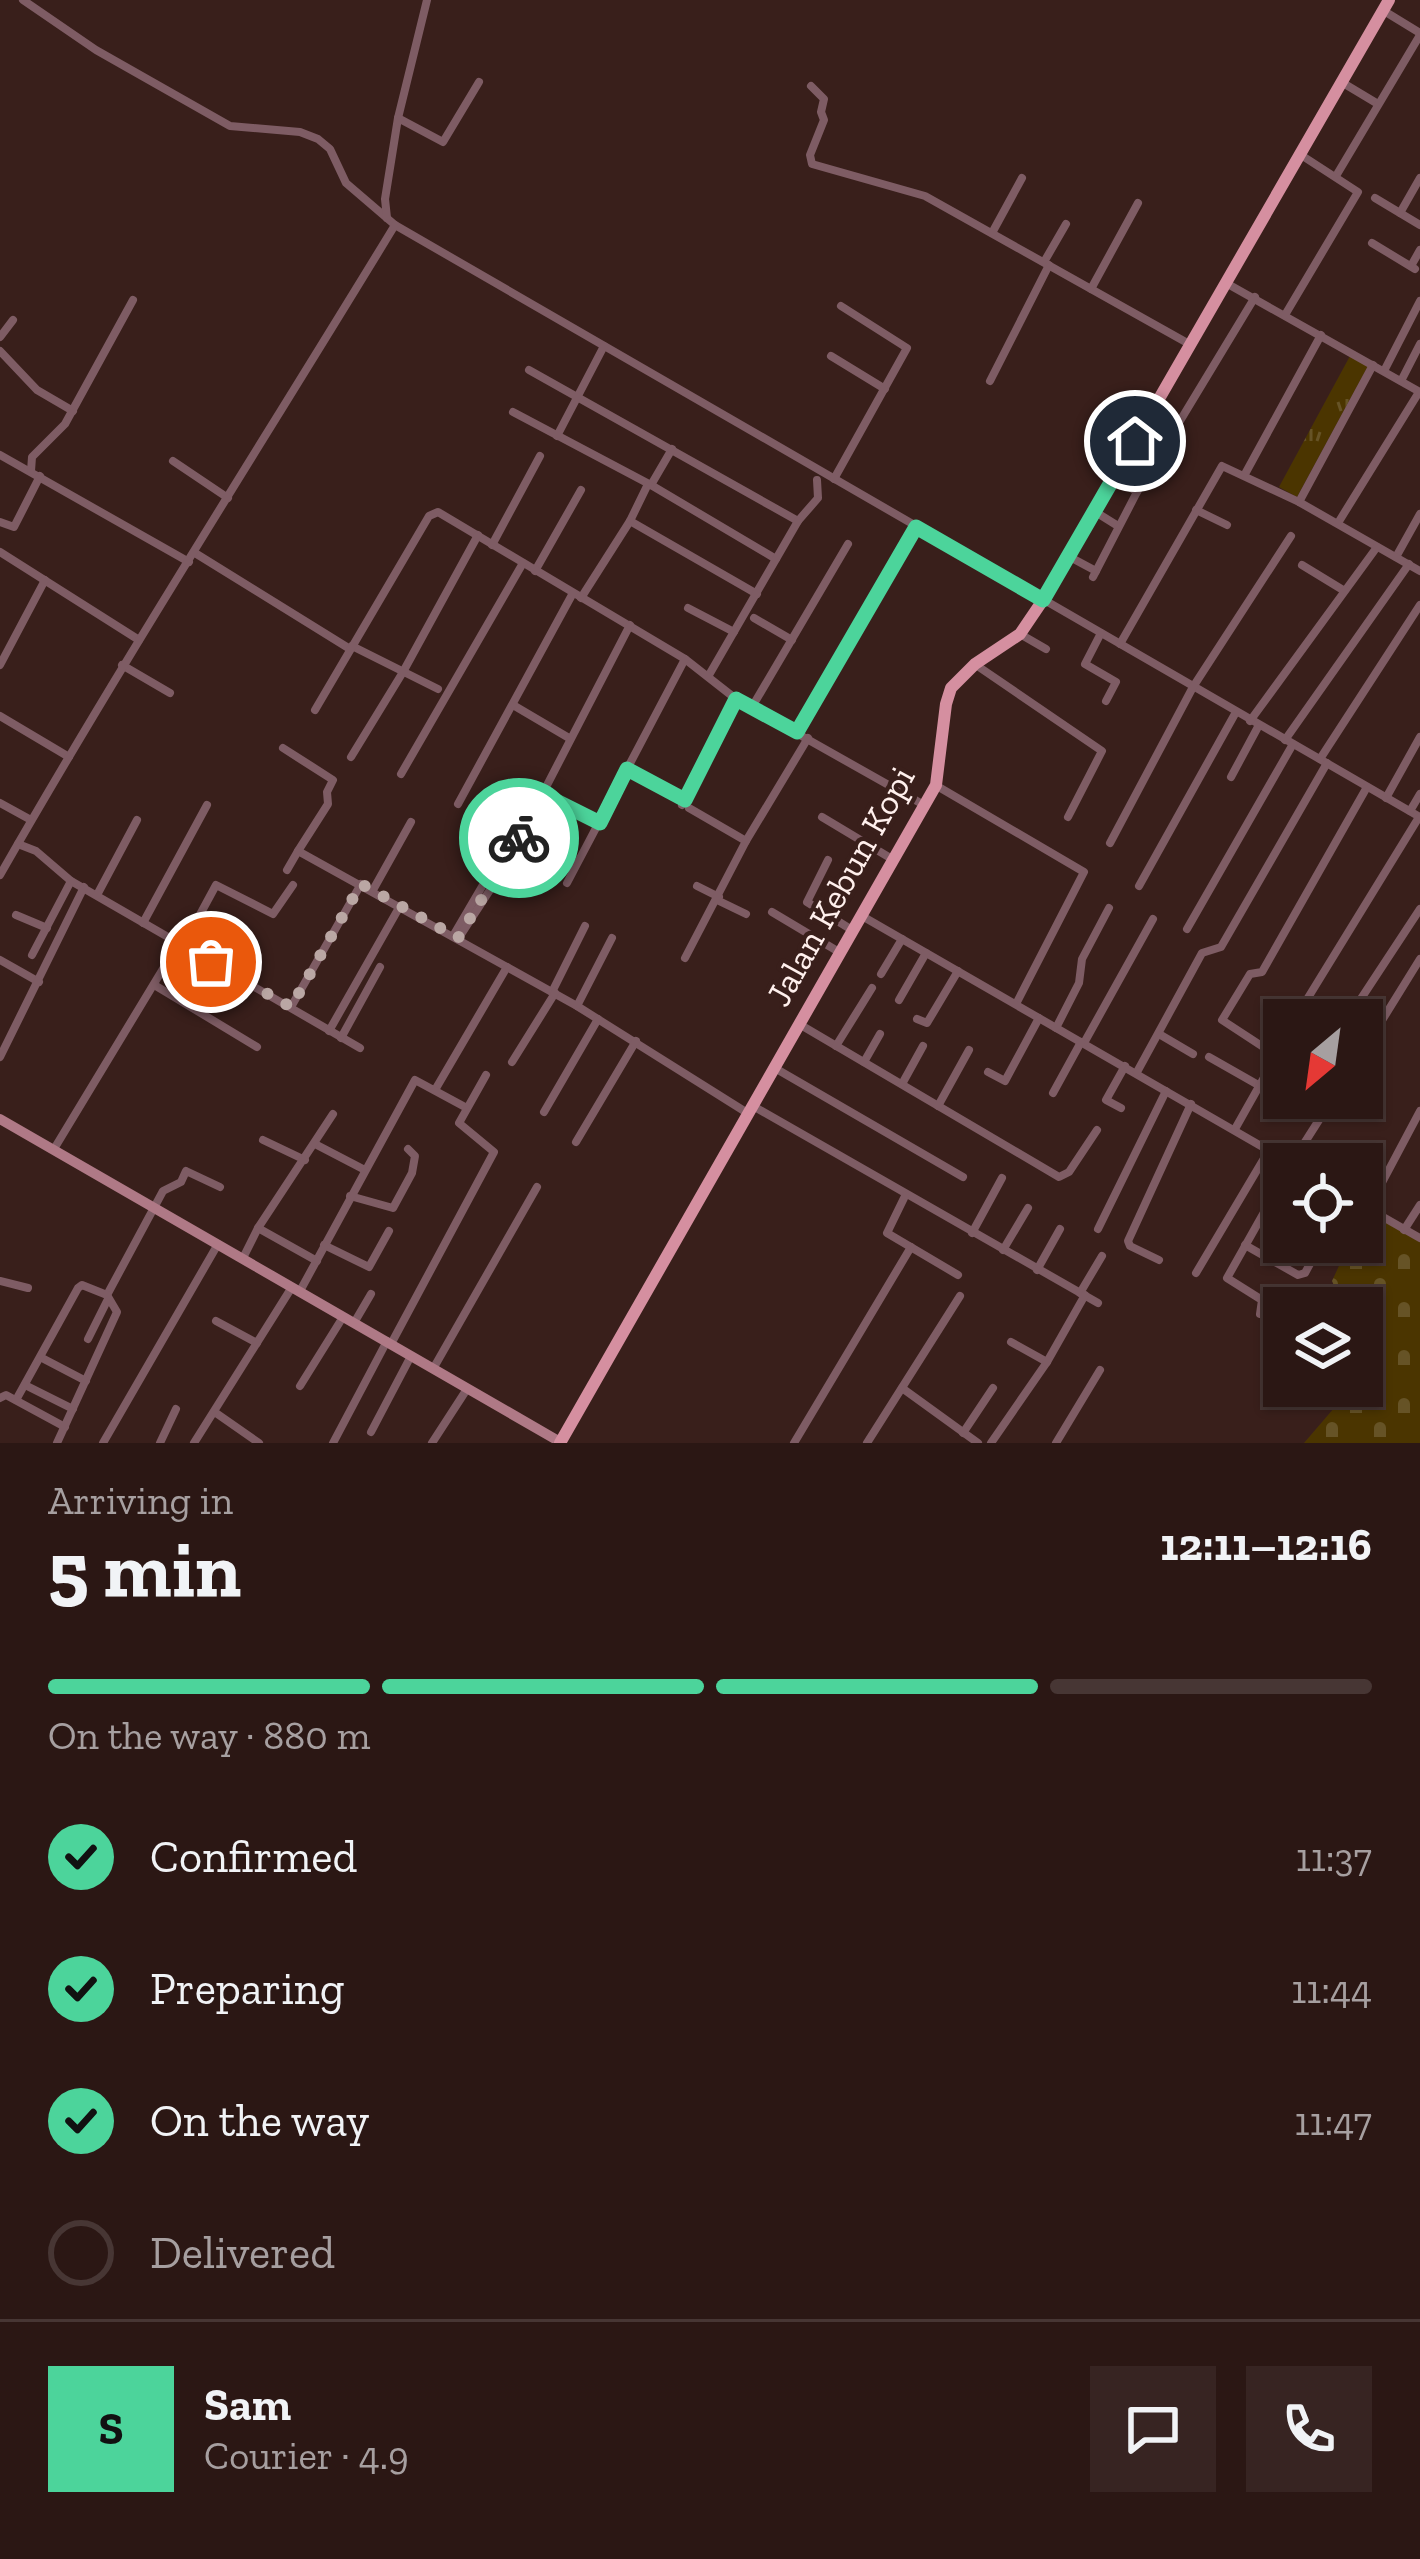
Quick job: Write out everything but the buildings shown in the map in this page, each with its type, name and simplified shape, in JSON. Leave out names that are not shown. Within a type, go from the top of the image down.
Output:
[{"type":"main road","name":"Jalan Kebun Kopi","points":[[561,1443],[936,785],[951,688],[975,664],[1020,634],[1043,600],[1386,6]]},
{"type":"street","points":[[23,0],[96,50],[230,126],[300,132],[318,139],[329,149],[346,183],[391,222],[1416,815]]},
{"type":"street","points":[[0,875],[391,222],[386,199],[398,118],[427,0]]},
{"type":"street","points":[[1336,176],[1420,34],[1386,6]]},
{"type":"street","points":[[398,118],[441,143],[479,82]]},
{"type":"street","points":[[1343,83],[1378,104]]},
{"type":"street","points":[[812,86],[824,99],[824,120],[809,157],[812,164],[925,196],[1191,345]]},
{"type":"street","points":[[1285,315],[1358,193],[1301,154]]},
{"type":"street","points":[[992,233],[1022,178]]},
{"type":"street","points":[[1400,213],[1420,178]]},
{"type":"street","points":[[1376,198],[1420,225]]},
{"type":"street","points":[[1091,289],[1138,203]]},
{"type":"street","points":[[990,381],[1066,224]]},
{"type":"street","points":[[1372,243],[1413,268],[1420,250]]},
{"type":"street","points":[[1226,283],[1420,392],[1338,523]]},
{"type":"street","points":[[1068,556],[1095,574],[1137,492],[1255,297]]},
{"type":"street","points":[[0,522],[14,527],[36,474],[32,457],[73,411],[133,300]]},
{"type":"street","points":[[1384,371],[1420,301]]},
{"type":"street","points":[[834,479],[907,346],[841,306]]},
{"type":"street","points":[[0,337],[13,320]]},
{"type":"street","points":[[1245,473],[1321,335]]},
{"type":"street","points":[[1401,381],[1420,344]]},
{"type":"street","points":[[557,436],[604,346]]},
{"type":"street","points":[[0,351],[37,390],[73,411]]},
{"type":"street","points":[[830,356],[886,388]]},
{"type":"street","points":[[1299,502],[1373,365]]},
{"type":"street","points":[[529,370],[798,521]]},
{"type":"street","points":[[513,412],[650,484],[776,559]]},
{"type":"street","points":[[1135,441],[1158,457]]},
{"type":"street","points":[[458,805],[577,596],[630,521],[672,448]]},
{"type":"street","points":[[0,455],[189,562]]},
{"type":"street","points":[[492,544],[540,456]]},
{"type":"street","points":[[173,461],[228,498]]},
{"type":"street","points":[[1120,644],[1220,467],[1245,473],[1420,571]]},
{"type":"street","points":[[1114,476],[1137,492]]},
{"type":"street","points":[[710,675],[798,521],[818,498],[818,480]]},
{"type":"street","points":[[536,571],[581,490]]},
{"type":"street","points":[[1196,510],[1227,525]]},
{"type":"street","points":[[1093,511],[1118,526]]},
{"type":"street","points":[[315,710],[429,516],[438,512],[685,658],[736,699],[924,805]]},
{"type":"street","points":[[1396,557],[1420,514]]},
{"type":"street","points":[[630,521],[757,594]]},
{"type":"street","points":[[797,732],[916,527]]},
{"type":"street","points":[[351,757],[478,536]]},
{"type":"street","points":[[1110,843],[1193,687],[1291,536]]},
{"type":"street","points":[[752,707],[848,544]]},
{"type":"street","points":[[1232,777],[1255,723],[1343,590],[1378,547]]},
{"type":"street","points":[[0,552],[139,640]]},
{"type":"street","points":[[195,553],[351,647],[438,689]]},
{"type":"street","points":[[401,774],[523,563]]},
{"type":"street","points":[[1187,929],[1289,742],[1408,564]]},
{"type":"street","points":[[1302,566],[1343,590]]},
{"type":"street","points":[[0,664],[45,580]]},
{"type":"street","points":[[1137,1072],[1202,953],[1221,946],[1323,761],[1420,605]]},
{"type":"street","points":[[688,608],[734,632]]},
{"type":"street","points":[[754,619],[792,640]]},
{"type":"street","points":[[455,937],[502,870],[630,625]]},
{"type":"street","points":[[1101,633],[1085,664],[1116,682],[1106,701]]},
{"type":"street","points":[[1020,634],[1046,650]]},
{"type":"street","points":[[567,883],[685,658]]},
{"type":"street","points":[[975,664],[1101,749],[1068,817]]},
{"type":"street","points":[[122,665],[170,693]]},
{"type":"street","points":[[685,804],[736,699]]},
{"type":"street","points":[[513,705],[569,738]]},
{"type":"street","points":[[1139,886],[1235,712]]},
{"type":"street","points":[[0,716],[69,757]]},
{"type":"street","points":[[1386,798],[1420,737]]},
{"type":"street","points":[[685,958],[746,841],[808,738]]},
{"type":"street","points":[[283,748],[333,780],[328,804],[287,869]]},
{"type":"street","points":[[627,769],[746,841]]},
{"type":"street","points":[[936,785],[1084,872],[1016,1004]]},
{"type":"street","points":[[1263,1047],[1222,1020],[1250,974],[1262,972],[1367,787]]},
{"type":"street","points":[[542,794],[600,823]]},
{"type":"street","points":[[1307,999],[1416,815],[1420,794]]},
{"type":"street","points":[[0,802],[31,820]]},
{"type":"street","points":[[143,922],[207,805]]},
{"type":"street","points":[[822,817],[892,860]]},
{"type":"street","points":[[97,895],[137,820]]},
{"type":"street","points":[[373,890],[411,822]]},
{"type":"street","points":[[18,844],[36,851],[71,881],[360,1048]]},
{"type":"street","points":[[298,850],[1098,1303]]},
{"type":"street","points":[[455,937],[497,860]]},
{"type":"street","points":[[828,860],[807,902],[852,930]]},
{"type":"street","points":[[32,956],[71,881]]},
{"type":"street","points":[[291,1007],[361,884]]},
{"type":"street","points":[[54,1149],[216,885],[273,914],[293,886]]},
{"type":"street","points":[[697,886],[746,914]]},
{"type":"street","points":[[0,1057],[84,887]]},
{"type":"street","points":[[329,1030],[400,906]]},
{"type":"street","points":[[1056,1028],[1079,983],[1082,959],[1109,908]]},
{"type":"street","points":[[1361,999],[1420,909]]},
{"type":"street","points":[[772,912],[839,952]]},
{"type":"street","points":[[16,915],[47,928]]},
{"type":"street","points":[[861,915],[1263,1146]]},
{"type":"street","points":[[1053,1093],[1153,919]]},
{"type":"street","points":[[512,1062],[554,993],[584,926]]},
{"type":"street","points":[[577,1006],[612,938]]},
{"type":"street","points":[[881,974],[902,939]]},
{"type":"street","points":[[899,1000],[926,953]]},
{"type":"street","points":[[1383,1016],[1420,959]]},
{"type":"street","points":[[0,960],[39,982]]},
{"type":"street","points":[[435,1090],[507,967]]},
{"type":"street","points":[[341,1038],[380,968]]},
{"type":"street","points":[[916,1019],[927,1023],[958,971]]},
{"type":"street","points":[[156,985],[257,1047]]},
{"type":"street","points":[[836,1046],[872,988]]},
{"type":"street","points":[[988,1072],[1005,1081],[1040,1018]]},
{"type":"street","points":[[544,1112],[598,1019]]},
{"type":"street","points":[[798,1024],[1063,1177],[1097,1130]]},
{"type":"street","points":[[864,1062],[880,1034]]},
{"type":"street","points":[[1160,1034],[1193,1054]]},
{"type":"street","points":[[576,1142],[636,1042]]},
{"type":"street","points":[[902,1084],[923,1046]]},
{"type":"street","points":[[938,1106],[969,1051]]},
{"type":"street","points":[[1209,1057],[1260,1086]]},
{"type":"street","points":[[1121,1108],[1106,1100],[1125,1066]]},
{"type":"street","points":[[773,1067],[963,1177]]},
{"type":"street","points":[[333,1443],[494,1152],[459,1124],[486,1075]]},
{"type":"street","points":[[194,1443],[257,1343],[317,1261],[415,1080],[465,1107]]},
{"type":"street","points":[[1234,1129],[1263,1080]]},
{"type":"street","points":[[1097,1229],[1166,1091]]},
{"type":"street","points":[[1159,1260],[1130,1246],[1128,1240],[1191,1104]]},
{"type":"street","points":[[1383,1175],[1420,1111]]},
{"type":"street","points":[[243,1258],[334,1114]]},
{"type":"street","points":[[0,1119],[561,1443]]},
{"type":"street","points":[[263,1140],[305,1160]]},
{"type":"street","points":[[315,1144],[363,1169]]},
{"type":"street","points":[[350,1196],[393,1208],[415,1166],[415,1156],[408,1149]]},
{"type":"street","points":[[1196,1273],[1263,1160]]},
{"type":"street","points":[[88,1339],[164,1191],[181,1182],[186,1171],[220,1186]]},
{"type":"street","points":[[972,1233],[1002,1178]]},
{"type":"street","points":[[433,1369],[537,1187]]},
{"type":"street","points":[[904,1196],[886,1230],[958,1275]]},
{"type":"street","points":[[1405,1230],[1420,1205]]},
{"type":"street","points":[[1003,1250],[1028,1208]]},
{"type":"street","points":[[1260,1314],[1262,1300],[1227,1280],[1263,1214]]},
{"type":"street","points":[[1383,1217],[1420,1238]]},
{"type":"street","points":[[258,1228],[317,1261]]},
{"type":"street","points":[[1036,1270],[1060,1229]]},
{"type":"street","points":[[324,1245],[369,1267],[389,1231]]},
{"type":"street","points":[[104,1443],[218,1244]]},
{"type":"street","points":[[1245,1245],[1263,1255]]},
{"type":"street","points":[[794,1443],[911,1247]]},
{"type":"street","points":[[992,1443],[1047,1362],[1102,1256]]},
{"type":"street","points":[[1277,1263],[1298,1275],[1310,1263]]},
{"type":"street","points":[[0,1282],[28,1288]]},
{"type":"street","points":[[16,1400],[81,1285],[107,1297],[117,1312],[57,1443]]},
{"type":"street","points":[[301,1385],[371,1294]]},
{"type":"street","points":[[867,1443],[960,1296]]},
{"type":"street","points":[[216,1322],[257,1343]]},
{"type":"street","points":[[1011,1342],[1047,1362]]},
{"type":"street","points":[[371,1432],[411,1356]]},
{"type":"street","points":[[42,1358],[86,1381]]},
{"type":"street","points":[[1056,1443],[1100,1370]]},
{"type":"street","points":[[25,1384],[73,1409]]},
{"type":"street","points":[[434,1442],[467,1388]]},
{"type":"street","points":[[902,1388],[978,1443]]},
{"type":"street","points":[[963,1433],[993,1388]]},
{"type":"street","points":[[0,1398],[6,1395],[65,1426]]},
{"type":"street","points":[[160,1443],[176,1409]]},
{"type":"street","points":[[216,1413],[259,1443]]},
{"type":"green space","points":[[1350,356],[1368,366],[1297,497],[1279,487]]},
{"type":"green space","points":[[1383,1220],[1420,1241],[1420,1443],[1304,1443],[1335,1407],[1383,1407],[1383,1287],[1335,1287],[1332,1281],[1340,1263],[1383,1263]]},
{"type":"way so far","points":[[211,962],[291,1007],[361,884],[458,938],[519,838]]},
{"type":"route","points":[[519,838],[542,794],[600,823],[627,769],[685,800],[736,699],[797,732],[916,527],[1043,600],[1135,441]]}]
